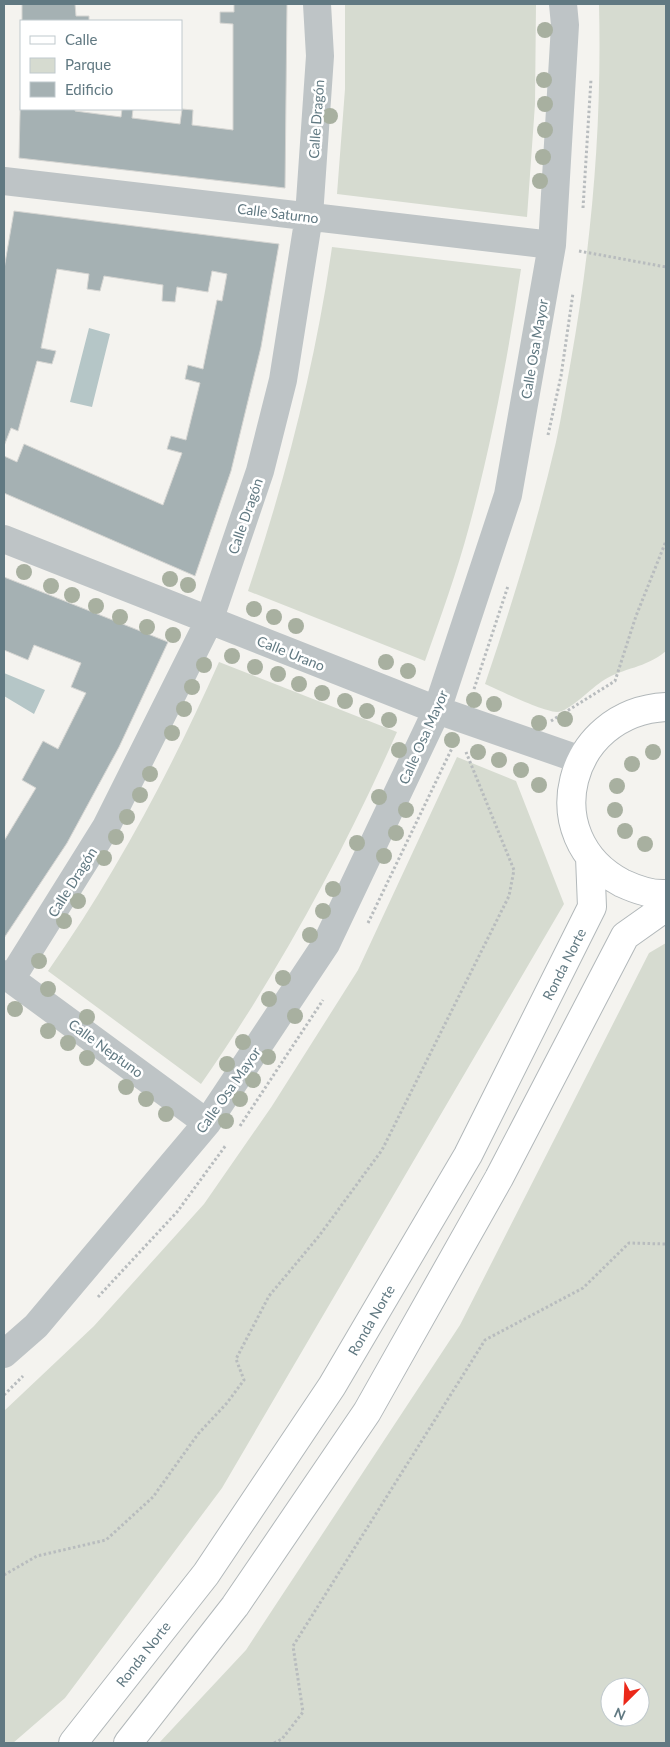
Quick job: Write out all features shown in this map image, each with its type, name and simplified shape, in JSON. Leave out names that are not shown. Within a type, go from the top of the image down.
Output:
[{"type":"main road","points":[[666,707],[646,708],[619,718],[597,736],[581,760],[573,784],[572,810],[578,834],[590,857],[610,876],[634,889],[666,894]]},
{"type":"main road","name":"Ronda Norte","points":[[73,1743],[206,1574],[332,1386],[468,1155],[592,908],[590,857]]},
{"type":"main road","points":[[128,1743],[235,1606],[367,1412],[499,1178],[625,936],[666,907]]},
{"type":"street","name":"Calle Dragón","points":[[8,977],[106,827],[209,621],[260,471],[283,380],[310,216],[320,56],[317,4]]},
{"type":"street","name":"Calle Osa Mayor","points":[[4,1354],[36,1326],[207,1123],[326,944],[437,710],[508,496],[552,245],[565,25],[564,4]]},
{"type":"street","name":"Calle Saturno","points":[[4,182],[552,245]]},
{"type":"street","name":"Calle Urano","points":[[4,539],[437,710],[581,760]]},
{"type":"street","name":"Calle Neptuno","points":[[8,977],[207,1123]]},
{"type":"path","points":[[579,251],[666,267]]},
{"type":"path","points":[[550,722],[615,681],[636,616],[666,541]]},
{"type":"path","points":[[4,1575],[37,1556],[106,1540],[153,1497],[198,1434],[227,1403],[244,1380],[236,1359],[269,1296],[319,1236],[382,1150],[509,896],[514,870],[466,752]]},
{"type":"path","points":[[274,1743],[282,1739],[303,1712],[292,1646],[485,1340],[584,1288],[629,1243],[666,1244]]},
{"type":"green space","points":[[345,4],[536,4],[535,104],[527,217],[337,194],[345,89]]},
{"type":"green space","points":[[599,4],[666,4],[666,651],[642,665],[604,680],[574,704],[557,712],[531,705],[485,684],[514,594],[549,473],[571,360],[585,271],[594,183],[599,94]]},
{"type":"green space","points":[[332,247],[521,269],[499,399],[485,463],[469,527],[449,594],[425,661],[248,591],[275,506],[298,421],[317,335]]},
{"type":"green space","points":[[219,662],[397,732],[354,824],[307,913],[256,1000],[201,1084],[48,971],[97,897],[141,821],[182,742]]},
{"type":"green space","points":[[457,757],[516,781],[564,904],[222,1488],[65,1698],[13,1743],[4,1743],[4,1411],[94,1326],[204,1204],[272,1106],[358,970]]},
{"type":"green space","points":[[666,943],[666,1743],[159,1743],[246,1650],[460,1325],[649,953]]},
{"type":"shaded area","points":[[89,328],[110,334],[92,407],[70,402]]},
{"type":"shaded area","points":[[4,673],[45,690],[34,714],[4,696]]},
{"type":"building","points":[[22,4],[75,4],[76,16],[89,16],[89,20],[22,20]]},
{"type":"building","points":[[234,4],[287,4],[285,188],[19,158],[20,110],[75,110],[121,117],[122,110],[133,110],[132,118],[180,124],[182,109],[193,110],[192,125],[233,130],[233,24],[220,23],[220,12],[234,12]]},
{"type":"building","points":[[14,211],[279,244],[261,347],[231,471],[195,576],[4,493],[4,456],[17,462],[24,444],[163,505],[182,453],[167,449],[171,436],[186,440],[200,383],[185,379],[188,365],[203,369],[217,300],[222,301],[227,274],[212,271],[208,292],[177,287],[175,302],[162,301],[163,285],[104,276],[100,291],[87,289],[89,274],[57,269],[41,348],[56,351],[52,364],[37,361],[18,431],[11,428],[4,446],[4,269]]},
{"type":"building","points":[[4,577],[168,642],[119,747],[67,843],[4,938],[4,841],[36,788],[22,780],[43,741],[58,749],[86,693],[71,687],[81,663],[34,645],[28,660],[4,650]]}]
